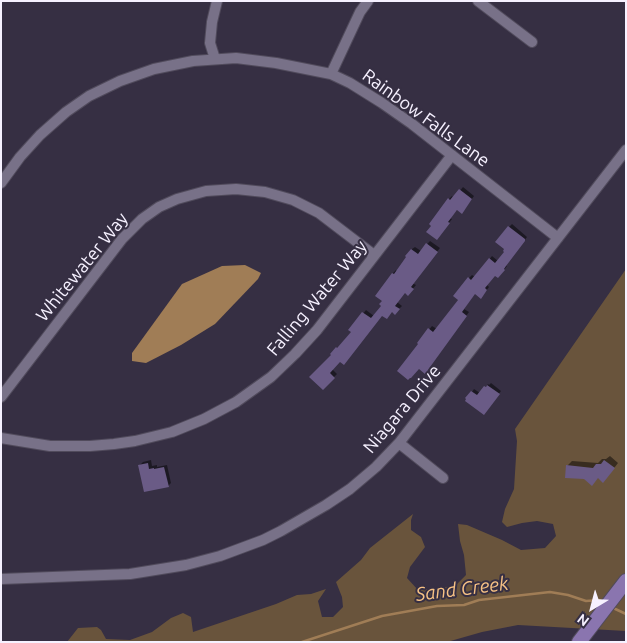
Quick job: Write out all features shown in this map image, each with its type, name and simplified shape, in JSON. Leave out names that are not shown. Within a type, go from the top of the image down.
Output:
[{"type":"main road","points":[[579,642],[626,581]]},
{"type":"street","points":[[215,59],[210,43],[217,1]]},
{"type":"street","points":[[331,74],[360,12],[368,1]]},
{"type":"street","points":[[478,1],[532,42]]},
{"type":"street","name":"Rainbow Falls Lane","points":[[1,183],[20,157],[40,136],[66,112],[88,96],[120,81],[154,69],[193,61],[236,58],[276,63],[331,74],[350,83],[412,124],[558,238]]},
{"type":"street","name":"Niagara Drive","points":[[1,579],[130,574],[171,568],[220,556],[269,537],[326,506],[376,467],[399,443],[626,150]]},
{"type":"street","name":"Falling Water Way","points":[[1,438],[50,446],[98,446],[121,443],[172,432],[204,419],[236,402],[271,377],[317,330],[452,156]]},
{"type":"street","name":"Whitewater Way","points":[[1,397],[122,239],[142,219],[159,207],[177,198],[206,191],[236,189],[265,192],[293,200],[319,214],[374,255]]},
{"type":"street","points":[[399,443],[443,478]]},
{"type":"shaded area","points":[[245,265],[261,273],[258,279],[215,324],[181,345],[146,363],[132,361],[132,353],[182,284],[222,266]]},
{"type":"shaded area","points":[[626,269],[626,631],[518,625],[482,632],[447,642],[67,642],[78,628],[97,627],[106,639],[130,640],[152,632],[171,618],[183,613],[191,617],[193,632],[297,595],[311,594],[326,589],[318,601],[322,617],[333,617],[343,607],[342,597],[336,582],[361,560],[370,548],[413,514],[411,530],[421,537],[425,547],[410,567],[407,578],[418,590],[455,586],[466,575],[458,524],[467,525],[521,550],[545,548],[556,536],[553,524],[537,521],[507,527],[502,522],[505,509],[514,489],[517,441],[515,429]]},
{"type":"building","points":[[459,189],[472,199],[462,214],[457,210],[437,240],[426,232],[431,226],[429,224],[448,198],[450,200]]},
{"type":"building","points":[[508,226],[525,241],[505,270],[498,278],[495,276],[485,288],[487,290],[481,299],[475,294],[462,312],[467,316],[425,374],[419,369],[408,380],[397,371],[428,328],[433,332],[458,300],[453,296],[468,277],[471,280],[489,258],[495,263],[504,252],[504,249],[495,242]]},
{"type":"building","points":[[426,243],[438,252],[411,287],[414,289],[408,296],[405,293],[395,306],[400,309],[395,315],[392,312],[387,319],[382,316],[344,365],[340,362],[330,373],[335,378],[323,390],[309,377],[351,332],[348,330],[362,312],[371,318],[381,306],[379,304],[382,301],[375,296],[392,273],[394,274],[411,249],[418,254]]},
{"type":"building","points":[[487,385],[500,394],[484,415],[465,401],[465,398],[471,391],[477,395]]},
{"type":"building","points":[[604,460],[615,468],[603,483],[598,478],[592,486],[584,479],[565,478],[566,465],[593,468]]},
{"type":"building","points":[[148,463],[149,469],[164,467],[169,487],[144,492],[138,465]]},
{"type":"waterway","name":"Sand Creek","points":[[302,642],[382,616],[437,606],[464,605],[479,600],[550,592],[586,601],[599,600],[604,603]]},
{"type":"waterway","name":"Sand Creek","points":[[611,607],[626,614]]}]
